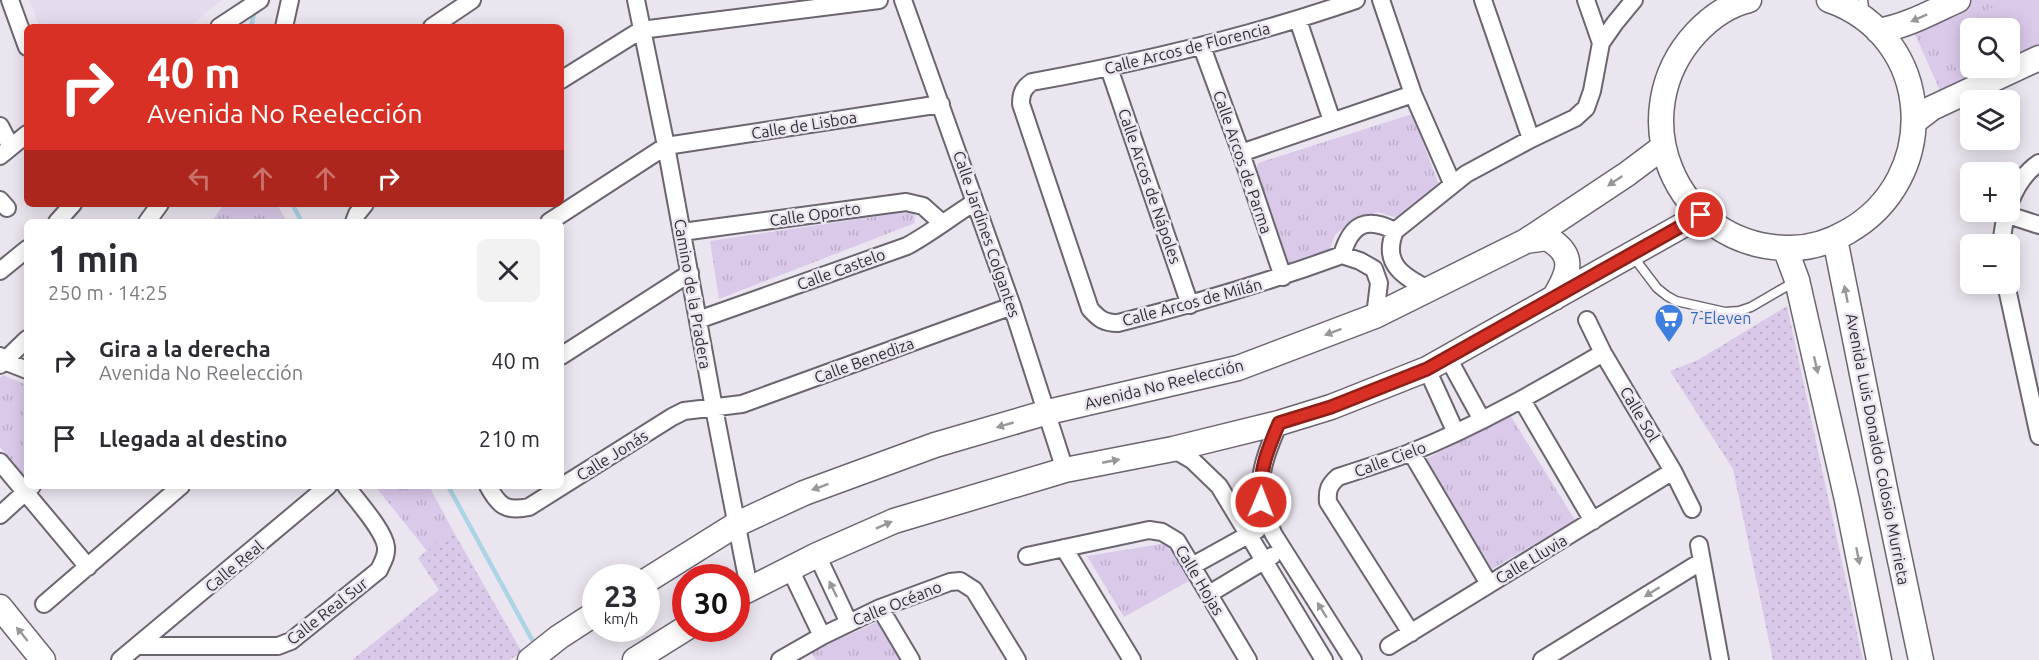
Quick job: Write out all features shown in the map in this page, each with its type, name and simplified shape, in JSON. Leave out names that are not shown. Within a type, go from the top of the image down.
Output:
[{"type":"main road","points":[[1829,0],[1895,28],[1958,0]]},
{"type":"main road","points":[[1740,1],[1707,22],[1683,47],[1667,78],[1660,112],[1663,147],[1671,172],[1679,187],[1701,215],[1726,232],[1755,244],[1785,248],[1802,247],[1835,238],[1862,224],[1884,204],[1900,179],[1911,151],[1915,121],[1906,72],[1894,50],[1869,17]]},
{"type":"main road","points":[[1915,121],[1932,108],[2039,58]]},
{"type":"main road","name":"Avenida No Reelección","points":[[660,572],[737,524],[826,485],[935,446],[1048,412],[1238,368],[1375,316],[1526,241],[1627,174],[1663,147]]},
{"type":"main road","points":[[750,589],[817,555],[894,521],[1065,470],[1173,449],[1279,423],[1331,407],[1427,369],[1701,215]]},
{"type":"main road","points":[[1526,241],[1547,238],[1563,249],[1567,269],[1554,298]]},
{"type":"main road","name":"Avenida Luis Donaldo Colosio Murrieta","points":[[1835,238],[1883,483],[1921,660]]},
{"type":"main road","points":[[1785,248],[1797,280],[1847,500],[1879,660]]},
{"type":"main road","points":[[0,607],[43,660]]},
{"type":"main road","points":[[531,660],[559,636],[582,622]]},
{"type":"main road","points":[[635,660],[672,637]]},
{"type":"street","points":[[10,0],[24,39]]},
{"type":"street","points":[[223,24],[260,0]]},
{"type":"street","points":[[285,24],[290,0]]},
{"type":"street","points":[[436,24],[472,0]]},
{"type":"street","name":"Camino de la Pradera","points":[[636,0],[666,146],[737,524],[741,564]]},
{"type":"street","points":[[564,78],[641,30],[879,0]]},
{"type":"street","name":"Calle Jardines Colgantes","points":[[903,0],[1012,306],[1065,470]]},
{"type":"street","name":"Calle Arcos de Florencia","points":[[1021,94],[1025,86],[1032,82],[1110,68],[1202,47],[1298,20],[1356,0]]},
{"type":"street","points":[[1381,0],[1413,94],[1452,183]]},
{"type":"street","points":[[1483,0],[1531,138]]},
{"type":"street","points":[[1586,0],[1601,43]]},
{"type":"street","points":[[1430,290],[1405,277],[1393,261],[1391,241],[1395,231],[1401,224],[1426,208],[1452,183],[1531,138],[1575,118],[1586,108],[1592,91],[1601,43],[1634,0]]},
{"type":"street","points":[[1298,20],[1332,121]]},
{"type":"street","name":"Calle Arcos de Parma","points":[[1202,47],[1241,153],[1282,277]]},
{"type":"street","name":"Calle Arcos de Nápoles","points":[[1110,68],[1190,305]]},
{"type":"street","name":"Calle Arcos de Milán","points":[[1021,94],[1021,104],[1090,309],[1099,319],[1107,323],[1118,323],[1190,305],[1282,277],[1342,255]]},
{"type":"street","points":[[1241,153],[1413,94]]},
{"type":"street","name":"Calle de Lisboa","points":[[666,146],[941,104]]},
{"type":"street","points":[[0,126],[6,151],[24,136]]},
{"type":"street","points":[[554,219],[666,146]]},
{"type":"street","points":[[2020,184],[2039,163]]},
{"type":"street","name":"Calle Oporto","points":[[682,232],[906,202],[923,206],[942,223]]},
{"type":"street","name":"Calle Castelo","points":[[698,320],[907,246],[975,202]]},
{"type":"street","points":[[60,219],[70,207]]},
{"type":"street","points":[[2020,216],[2039,225]]},
{"type":"street","points":[[1375,316],[1379,283],[1374,269],[1342,255],[1353,230],[1367,223],[1381,224],[1395,231]]},
{"type":"street","points":[[0,271],[24,251]]},
{"type":"street","points":[[1374,269],[1393,261]]},
{"type":"street","points":[[564,354],[690,273]]},
{"type":"street","points":[[2008,294],[2039,436]]},
{"type":"street","name":"Calle Benediza","points":[[714,408],[742,404],[1012,306]]},
{"type":"street","name":"Calle Sol","points":[[1587,320],[1603,353],[1673,471],[1692,509]]},
{"type":"street","points":[[1,361],[24,342]]},
{"type":"street","name":"Calle Cielo","points":[[1411,633],[1328,502],[1327,493],[1331,483],[1338,477],[1411,452],[1456,433],[1522,400],[1603,353]]},
{"type":"street","points":[[1448,358],[1482,420]]},
{"type":"street","points":[[1,361],[24,369]]},
{"type":"street","points":[[1427,369],[1456,433]]},
{"type":"street","points":[[1522,400],[1593,521]]},
{"type":"street","name":"Calle Jonás","points":[[564,485],[672,417],[684,411],[714,408]]},
{"type":"street","points":[[1279,423],[1264,459],[1260,481],[1261,502],[1268,524],[1283,550],[1353,660]]},
{"type":"street","points":[[1173,449],[1192,460],[1219,486],[1324,660]]},
{"type":"street","points":[[1411,452],[1489,584]]},
{"type":"street","points":[[0,462],[24,484]]},
{"type":"street","name":"Calle Lluvia","points":[[1389,646],[1673,471]]},
{"type":"street","points":[[0,515],[29,489],[88,567]]},
{"type":"street","points":[[44,604],[178,489]]},
{"type":"street","name":"Calle Real","points":[[140,646],[324,489]]},
{"type":"street","name":"Calle Real Sur","points":[[140,646],[285,645],[379,570],[385,558],[386,547],[382,536],[348,489]]},
{"type":"street","name":"Calle Jonás","points":[[490,489],[496,501],[506,508],[517,510],[529,507],[558,489]]},
{"type":"street","points":[[1192,566],[1268,524]]},
{"type":"street","name":"Calle Hojas","points":[[1027,556],[1149,530],[1162,532],[1178,541],[1248,660]]},
{"type":"street","points":[[1064,548],[1132,660]]},
{"type":"street","points":[[1209,594],[1283,550]]},
{"type":"street","points":[[1542,660],[1701,553],[1720,660]]},
{"type":"street","points":[[817,555],[849,623]]},
{"type":"street","points":[[790,569],[822,636]]},
{"type":"street","name":"Calle Océano","points":[[792,657],[822,636],[880,608],[950,582],[960,581],[974,590],[1017,660]]},
{"type":"street","points":[[880,608],[911,660]]},
{"type":"street","points":[[120,660],[140,646]]},
{"type":"lane","points":[[1632,254],[1657,288],[1667,296],[1676,301],[1725,312],[1751,307],[1797,280]]},
{"type":"shaded area","points":[[29,0],[222,0],[193,24],[39,24]]},
{"type":"green space","points":[[1966,0],[2039,0],[2039,55],[2020,62],[2020,18],[1960,18],[1960,78],[1981,78],[1941,93],[1915,34]]},
{"type":"green space","points":[[2009,0],[2039,0],[2039,39],[2020,48],[2020,18],[1968,18]]},
{"type":"green space","points":[[1960,22],[1960,75],[1959,75],[1939,31]]},
{"type":"green space","points":[[1412,114],[1439,185],[1409,207],[1400,219],[1378,212],[1351,222],[1335,235],[1328,254],[1288,267],[1255,174],[1258,163]]},
{"type":"green space","points":[[222,207],[279,207],[285,219],[213,219]]},
{"type":"green space","points":[[914,211],[915,223],[719,299],[710,241]]},
{"type":"green space","points":[[1787,306],[1863,660],[1773,660],[1733,469],[1670,371],[1698,360]]},
{"type":"green space","points":[[3,375],[24,384],[23,475],[0,447],[0,378]]},
{"type":"green space","points":[[1510,415],[1575,520],[1492,569],[1426,459]]},
{"type":"green space","points":[[377,489],[431,489],[452,529],[427,551]]},
{"type":"green space","points":[[452,529],[522,652],[509,660],[352,660],[439,590],[418,558]]},
{"type":"green space","points":[[1167,543],[1191,580],[1124,617],[1087,556]]},
{"type":"green space","points":[[877,622],[900,660],[816,660],[811,652]]},
{"type":"waterway","points":[[252,24],[255,9]]},
{"type":"waterway","points":[[294,207],[300,219]]},
{"type":"waterway","points":[[450,489],[536,647]]},
{"type":"place","name":"7-Eleven","points":[[1669,344]]},
{"type":"route","points":[[1261,502],[1260,481],[1264,459],[1279,423],[1331,407],[1427,369],[1701,215]]}]
